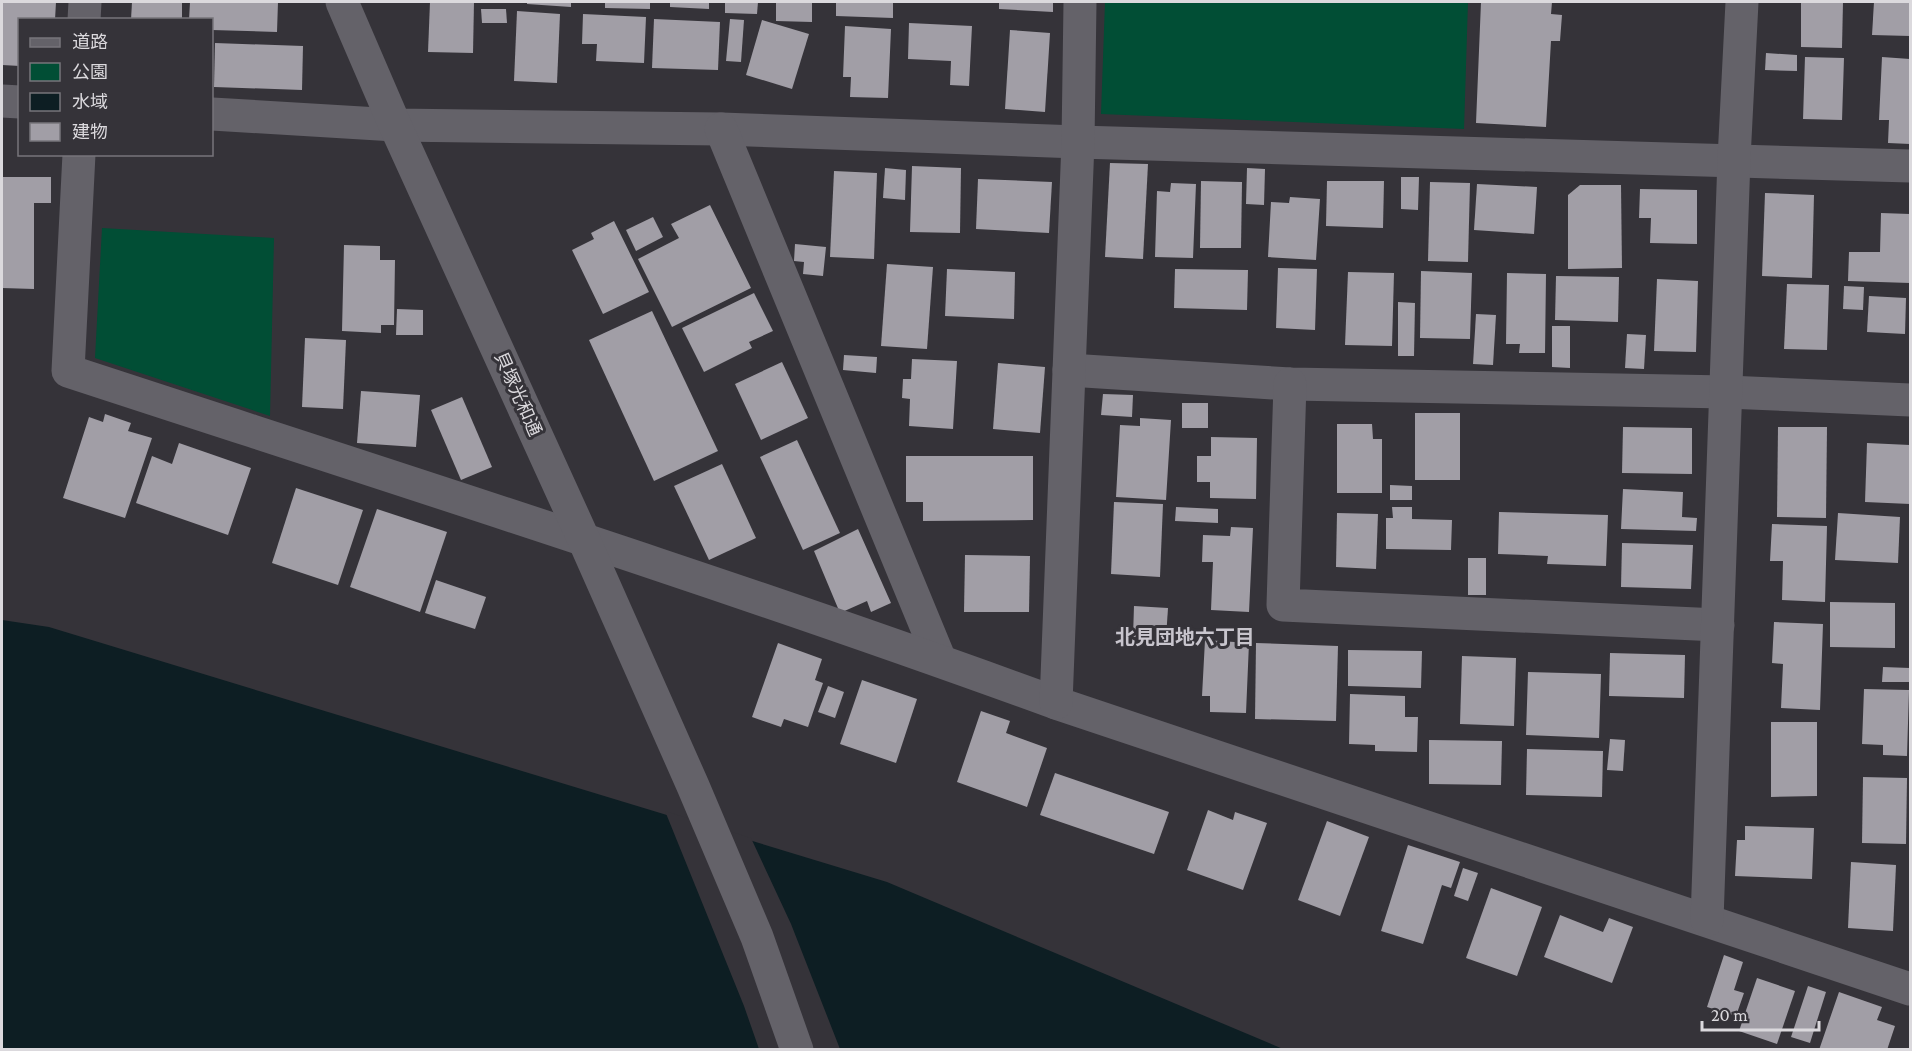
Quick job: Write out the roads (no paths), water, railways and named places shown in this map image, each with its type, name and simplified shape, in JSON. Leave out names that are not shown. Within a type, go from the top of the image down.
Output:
[{"type":"street","points":[[84,18],[85,2]]},
{"type":"street","name":"貝塚光和通","points":[[342,2],[693,786],[757,937],[797,1050]]},
{"type":"street","points":[[1056,703],[1078,142],[1080,2]]},
{"type":"street","points":[[1707,920],[1734,159],[1742,2]]},
{"type":"street","points":[[2,101],[18,102]]},
{"type":"street","points":[[213,114],[396,125],[721,129],[1078,142],[1734,159],[1911,166]]},
{"type":"street","points":[[721,129],[940,660]]},
{"type":"street","points":[[79,156],[68,371],[584,540],[940,660],[1056,703],[1911,989]]},
{"type":"street","points":[[1069,370],[1290,384],[1727,392],[1911,400]]},
{"type":"street","points":[[1290,384],[1283,605],[1718,625]]},
{"type":"water","points":[[2,620],[49,627],[887,882],[1283,1049],[2,1049]]},
{"type":"district","name":"北見団地六丁目","points":[[1185,637]]}]
